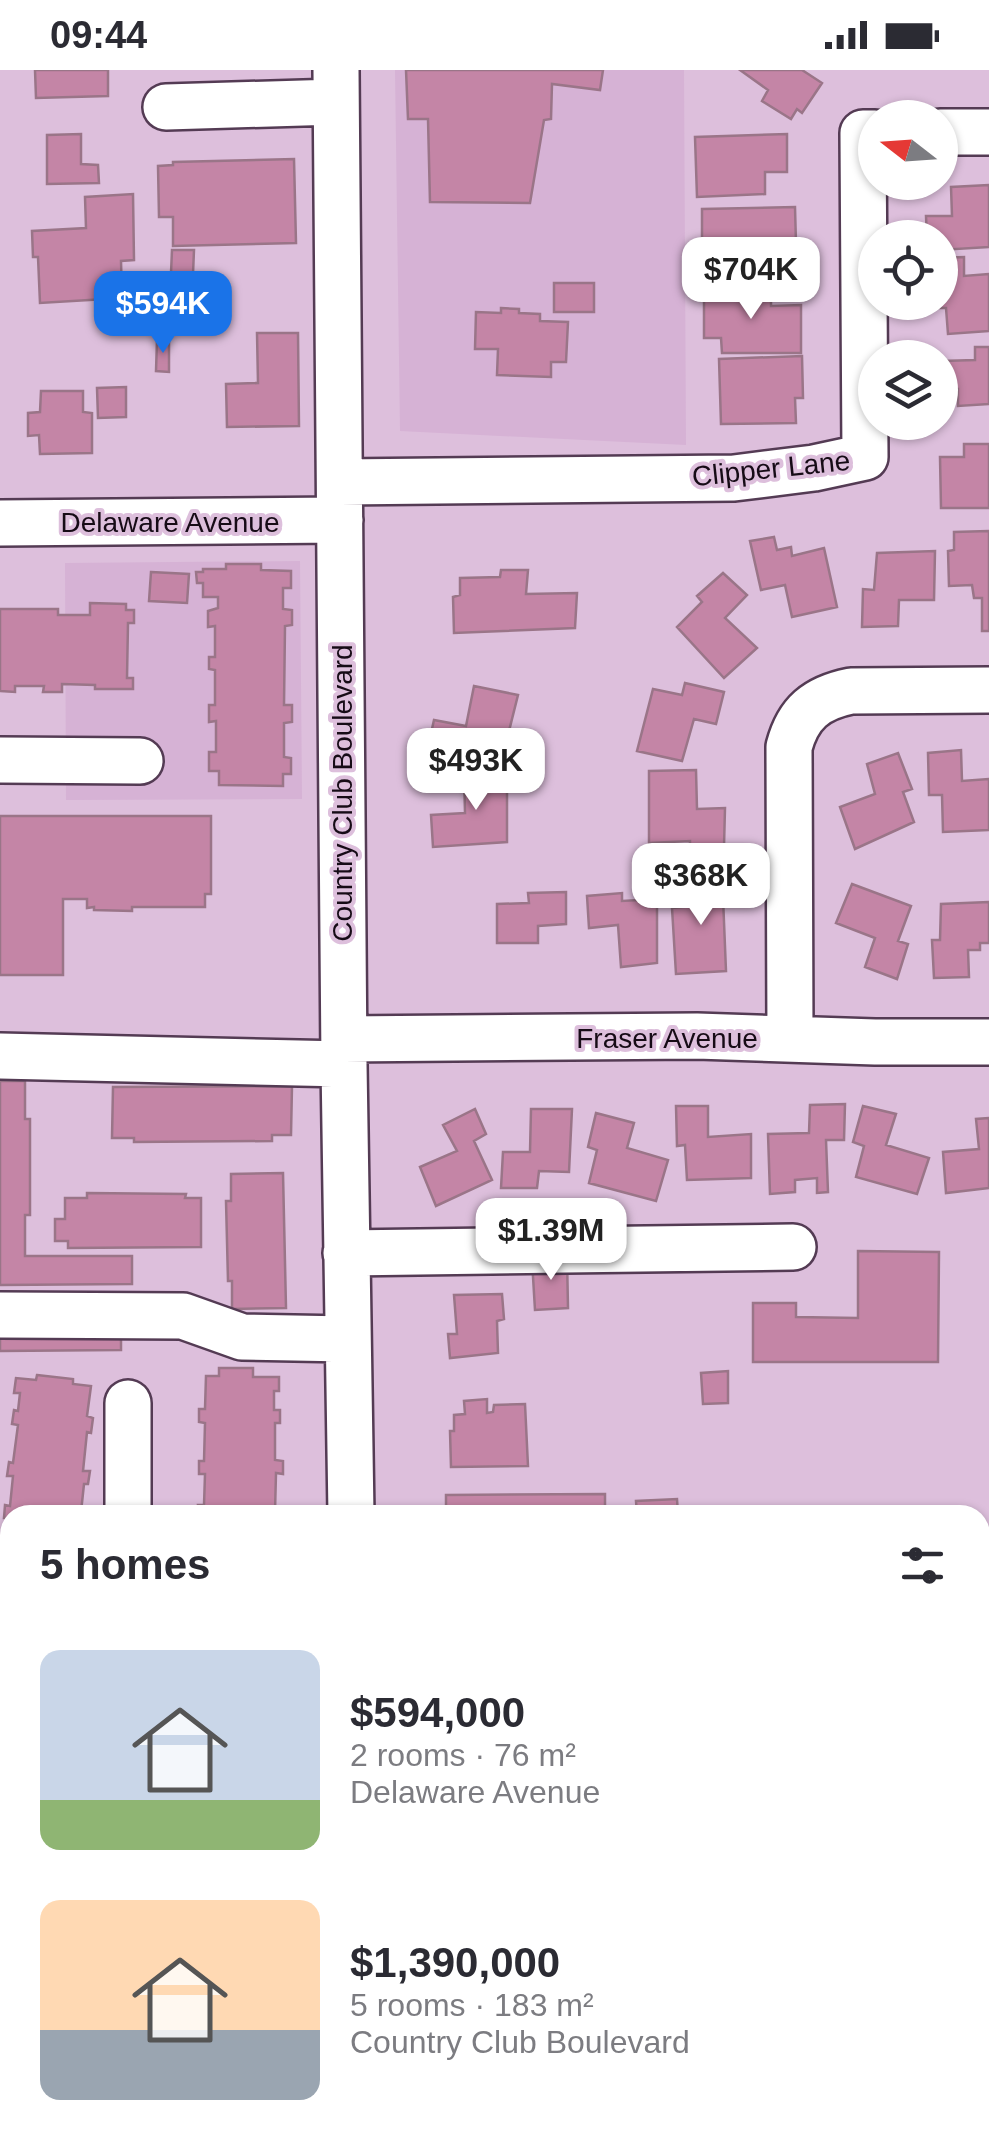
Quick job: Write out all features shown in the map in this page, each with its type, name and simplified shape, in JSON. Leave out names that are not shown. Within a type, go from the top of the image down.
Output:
[{"type":"street","points":[[166,107],[336,86]]},
{"type":"street","name":"Country Club Boulevard","points":[[336,86],[350,1505]]},
{"type":"street","points":[[958,132],[989,132]]},
{"type":"street","name":"Clipper Lane","points":[[340,501],[734,478],[865,457],[863,200]]},
{"type":"street","name":"Delaware Avenue","points":[[0,523],[340,501]]},
{"type":"street","points":[[790,1039],[788,747],[793,731],[809,708],[829,695],[850,691],[989,690]]},
{"type":"street","points":[[0,760],[140,761]]},
{"type":"street","name":"Fraser Avenue","points":[[0,1056],[344,1052],[678,1036],[989,1042]]},
{"type":"street","points":[[346,1253],[793,1248]]},
{"type":"street","points":[[0,1314],[183,1316],[242,1337],[347,1338]]},
{"type":"street","points":[[128,1404],[128,1505]]},
{"type":"shaded area","points":[[395,70],[684,70],[686,445],[400,431]]},
{"type":"shaded area","points":[[300,561],[302,799],[66,800],[65,563]]},
{"type":"building","points":[[35,70],[108,70],[108,96],[36,98]]},
{"type":"building","points":[[406,70],[603,70],[600,90],[552,84],[551,119],[544,120],[530,203],[430,202],[428,119],[408,119]]},
{"type":"building","points":[[740,70],[802,70],[822,83],[802,113],[797,109],[791,119],[762,101],[768,90]]},
{"type":"building","points":[[81,134],[81,164],[98,165],[99,183],[47,184],[47,135]]},
{"type":"building","points":[[787,134],[787,172],[765,172],[765,194],[697,197],[695,137]]},
{"type":"building","points":[[294,159],[296,243],[173,246],[173,217],[159,217],[158,166],[173,162]]},
{"type":"building","points":[[989,185],[989,247],[958,249],[958,220],[926,220],[926,216],[952,216],[951,200],[958,200],[958,187]]},
{"type":"building","points":[[133,194],[134,260],[121,261],[122,298],[40,303],[38,257],[33,257],[32,231],[86,228],[85,197]]},
{"type":"building","points":[[795,207],[797,280],[756,279],[756,271],[702,270],[702,209]]},
{"type":"building","points":[[172,250],[194,250],[193,274],[171,273]]},
{"type":"building","points":[[958,257],[964,257],[964,276],[989,274],[989,331],[948,334],[947,320],[958,320]]},
{"type":"building","points":[[554,283],[594,283],[594,312],[554,312]]},
{"type":"building","points":[[704,289],[771,290],[771,306],[801,305],[801,353],[722,353],[721,338],[704,338]]},
{"type":"building","points":[[157,306],[169,306],[168,334],[157,333]]},
{"type":"building","points":[[501,308],[540,314],[540,321],[568,322],[566,362],[551,362],[551,377],[497,375],[498,349],[475,349],[476,312],[501,313]]},
{"type":"building","points":[[257,333],[298,333],[299,426],[227,427],[226,384],[258,383]]},
{"type":"building","points":[[157,340],[169,341],[169,372],[156,371]]},
{"type":"building","points":[[975,347],[989,347],[989,404],[958,406],[958,361],[975,360]]},
{"type":"building","points":[[802,356],[803,398],[795,398],[796,423],[721,424],[719,359]]},
{"type":"building","points":[[126,387],[126,417],[98,418],[97,388]]},
{"type":"building","points":[[41,391],[83,391],[83,412],[92,413],[92,453],[40,454],[39,435],[28,436],[28,413],[40,412]]},
{"type":"building","points":[[964,444],[989,444],[989,508],[941,508],[940,457],[964,457]]},
{"type":"building","points":[[989,531],[989,631],[982,631],[982,598],[974,598],[972,585],[949,586],[948,551],[954,550],[954,532]]},
{"type":"building","points":[[774,537],[777,550],[791,547],[792,556],[824,548],[837,607],[792,617],[785,585],[761,590],[750,541]]},
{"type":"building","points":[[935,551],[934,600],[899,600],[898,626],[862,627],[863,589],[874,590],[877,553]]},
{"type":"building","points":[[226,564],[261,564],[261,570],[291,571],[291,588],[283,588],[283,609],[292,610],[292,625],[285,626],[284,705],[292,705],[292,722],[284,723],[284,757],[291,758],[291,774],[283,774],[283,786],[219,785],[219,771],[209,771],[209,752],[216,752],[216,721],[209,722],[209,705],[215,705],[215,670],[209,669],[209,657],[215,657],[215,626],[208,627],[208,611],[218,608],[218,597],[203,597],[203,583],[197,583],[196,572],[226,569]]},
{"type":"building","points":[[501,570],[528,570],[526,594],[577,593],[575,628],[454,633],[453,597],[460,595],[460,578],[500,577]]},
{"type":"building","points":[[151,572],[189,574],[187,603],[149,601]]},
{"type":"building","points":[[723,573],[747,595],[725,618],[757,648],[724,678],[677,627],[702,602],[697,596]]},
{"type":"building","points":[[90,603],[126,604],[126,610],[134,610],[134,623],[128,623],[127,678],[133,678],[133,689],[62,684],[62,692],[43,692],[44,686],[15,686],[15,692],[0,691],[0,609],[58,609],[58,615],[90,615]]},
{"type":"building","points":[[685,683],[724,692],[716,724],[694,719],[682,761],[637,751],[653,689],[682,695]]},
{"type":"building","points":[[474,686],[518,695],[504,751],[467,742],[462,761],[427,751],[434,720],[466,726]]},
{"type":"building","points":[[961,750],[962,781],[989,779],[989,830],[943,832],[942,795],[929,795],[928,753]]},
{"type":"building","points":[[898,753],[912,789],[903,792],[914,822],[855,849],[840,807],[875,794],[867,764]]},
{"type":"building","points":[[507,770],[507,842],[433,847],[431,815],[465,813],[464,771]]},
{"type":"building","points":[[696,770],[697,809],[725,808],[724,846],[690,848],[690,841],[649,843],[649,771]]},
{"type":"building","points":[[0,816],[211,816],[211,894],[205,894],[205,907],[132,907],[132,911],[94,910],[87,908],[87,899],[63,899],[63,975],[0,975]]},
{"type":"building","points":[[722,873],[726,971],[676,974],[672,908],[693,906],[692,876]]},
{"type":"building","points":[[852,884],[911,906],[898,941],[908,944],[897,979],[865,967],[875,938],[836,923]]},
{"type":"building","points":[[566,892],[566,924],[538,926],[538,943],[497,943],[497,904],[529,903],[528,893]]},
{"type":"building","points":[[622,893],[622,901],[657,899],[657,963],[621,967],[618,925],[589,928],[587,896]]},
{"type":"building","points":[[989,902],[989,943],[980,943],[980,950],[968,950],[969,977],[934,978],[932,940],[940,940],[941,904]]},
{"type":"building","points":[[0,1081],[25,1081],[25,1119],[30,1119],[30,1215],[25,1215],[25,1256],[132,1256],[132,1284],[0,1285]]},
{"type":"building","points":[[292,1086],[291,1135],[272,1135],[272,1141],[134,1142],[134,1138],[112,1138],[113,1087]]},
{"type":"building","points":[[845,1104],[844,1140],[826,1140],[828,1192],[817,1193],[817,1178],[795,1180],[795,1192],[770,1194],[768,1134],[809,1133],[810,1105]]},
{"type":"building","points":[[676,1106],[708,1106],[708,1137],[751,1134],[751,1178],[687,1180],[685,1145],[677,1146]]},
{"type":"building","points":[[863,1106],[896,1114],[886,1145],[929,1158],[917,1194],[856,1177],[864,1146],[853,1142]]},
{"type":"building","points":[[475,1109],[486,1134],[474,1141],[492,1180],[436,1206],[420,1167],[457,1151],[443,1125]]},
{"type":"building","points":[[531,1109],[572,1109],[569,1172],[539,1171],[537,1188],[501,1188],[503,1152],[530,1152]]},
{"type":"building","points":[[596,1113],[634,1123],[627,1148],[668,1160],[656,1201],[589,1183],[597,1150],[588,1147]]},
{"type":"building","points":[[989,1118],[989,1188],[946,1193],[943,1152],[979,1149],[976,1119]]},
{"type":"building","points":[[283,1173],[286,1308],[232,1309],[226,1201],[231,1201],[231,1174]]},
{"type":"building","points":[[87,1193],[186,1194],[185,1198],[201,1198],[201,1247],[68,1248],[68,1241],[55,1241],[55,1219],[65,1219],[65,1198],[87,1198]]},
{"type":"building","points":[[858,1251],[939,1252],[938,1362],[753,1362],[753,1303],[796,1303],[796,1317],[858,1318]]},
{"type":"building","points":[[567,1257],[568,1308],[535,1310],[532,1260]]},
{"type":"building","points":[[502,1294],[504,1319],[497,1321],[498,1353],[450,1358],[448,1334],[457,1334],[454,1295]]},
{"type":"building","points":[[121,1320],[121,1350],[0,1351],[0,1321]]},
{"type":"building","points":[[219,1368],[253,1368],[253,1377],[279,1377],[279,1391],[274,1391],[274,1410],[280,1410],[280,1423],[275,1423],[275,1460],[283,1461],[283,1474],[276,1473],[275,1505],[204,1505],[205,1474],[199,1474],[199,1461],[204,1461],[205,1423],[199,1422],[199,1409],[205,1409],[206,1376],[219,1376]]},
{"type":"building","points":[[728,1371],[728,1403],[703,1404],[701,1373]]},
{"type":"building","points":[[37,1375],[73,1379],[73,1384],[91,1386],[87,1416],[93,1418],[91,1433],[87,1432],[83,1471],[90,1471],[82,1505],[10,1505],[13,1476],[7,1476],[9,1462],[13,1463],[18,1425],[12,1424],[20,1393],[14,1393],[16,1378],[36,1380]]},
{"type":"building","points":[[487,1399],[487,1413],[493,1412],[494,1405],[525,1404],[528,1466],[451,1467],[450,1431],[454,1431],[454,1415],[465,1414],[464,1401]]},
{"type":"building","points":[[605,1494],[605,1505],[446,1505],[446,1495]]},
{"type":"building","points":[[677,1499],[677,1505],[636,1505],[636,1501]]}]
